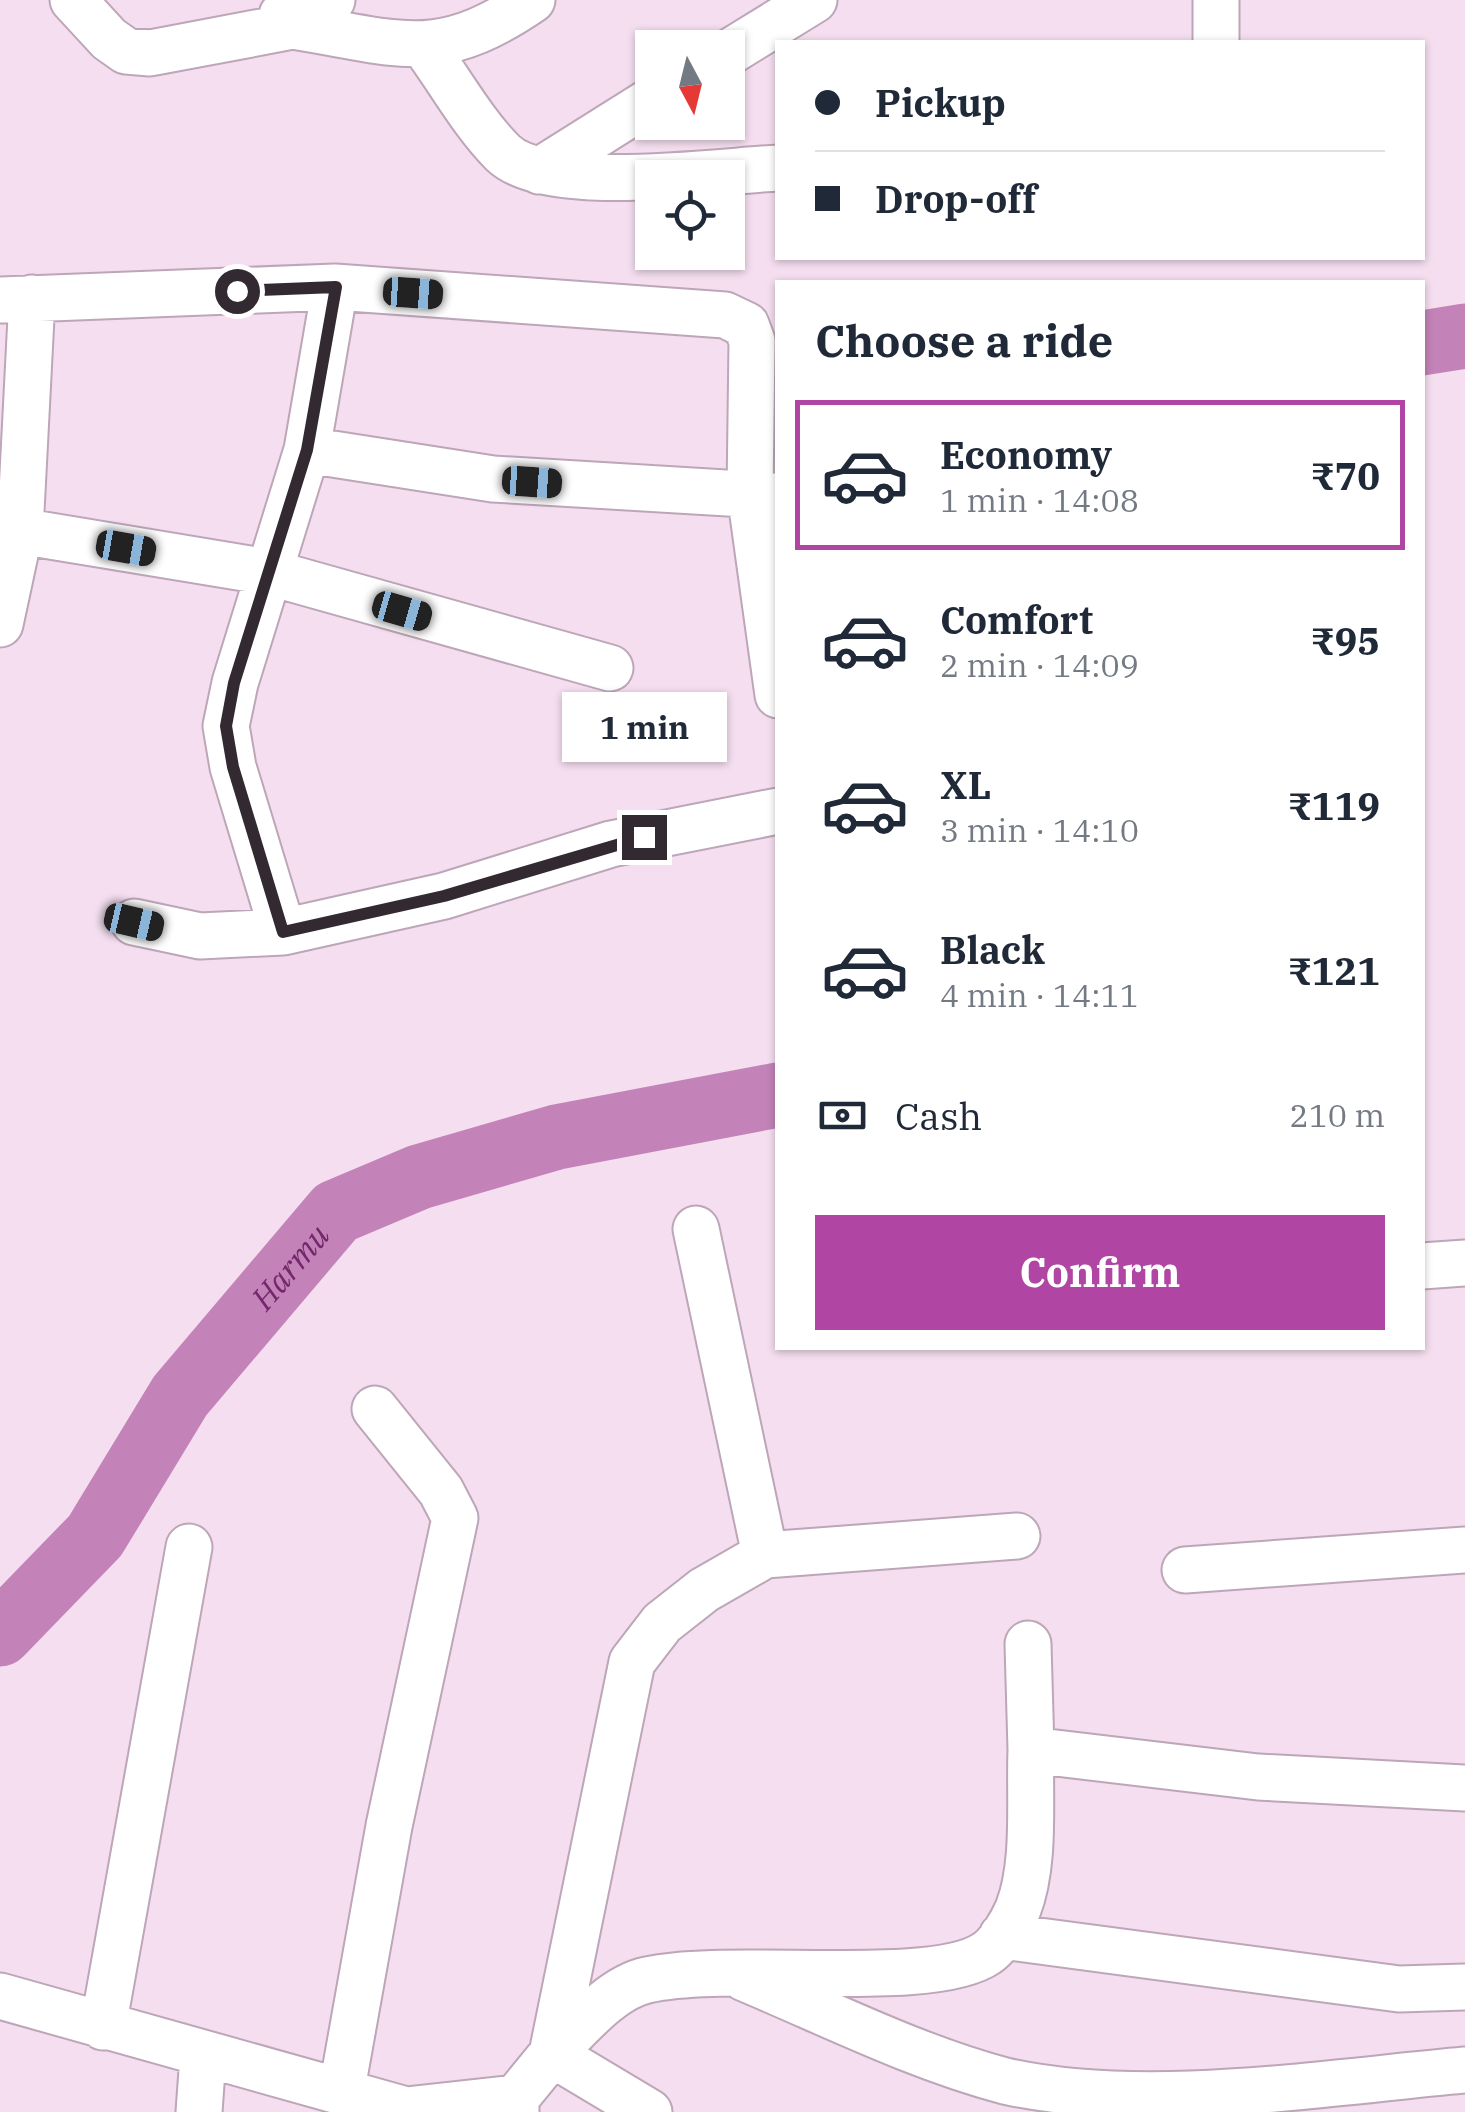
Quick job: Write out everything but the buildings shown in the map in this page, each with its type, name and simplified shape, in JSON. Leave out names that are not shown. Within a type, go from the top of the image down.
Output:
[{"type":"street","points":[[73,0],[109,39],[138,52],[332,0]]},
{"type":"street","points":[[280,13],[425,46],[488,30],[532,0]]},
{"type":"street","points":[[1216,0],[1216,40]]},
{"type":"street","points":[[745,41],[790,6]]},
{"type":"street","points":[[425,46],[505,155],[539,170],[582,178],[775,168]]},
{"type":"street","points":[[539,170],[635,111]]},
{"type":"street","points":[[283,932],[233,767],[226,726],[268,572],[307,450],[336,287]]},
{"type":"street","points":[[0,624],[20,531],[16,299],[336,287],[725,314],[746,325],[752,341],[774,647]]},
{"type":"street","points":[[307,450],[493,479],[764,495]]},
{"type":"street","points":[[20,531],[268,572],[610,668]]},
{"type":"street","points":[[134,922],[200,936],[283,932],[444,896],[611,844],[775,811]]},
{"type":"street","points":[[696,1229],[765,1555]]},
{"type":"street","points":[[1425,1266],[1465,1263]]},
{"type":"street","points":[[341,2094],[389,1826],[455,1518],[440,1491],[375,1409]]},
{"type":"street","points":[[552,2054],[632,1662],[662,1623],[704,1590],[765,1555],[1017,1536]]},
{"type":"street","points":[[103,2027],[190,1547]]},
{"type":"street","points":[[1185,1570],[1465,1550]]},
{"type":"street","points":[[0,1996],[406,2111],[516,2105],[552,2054],[610,2000],[643,1980],[726,1970],[937,1971],[988,1954],[1018,1908],[1026,1864],[1028,1644]]},
{"type":"street","points":[[1030,1750],[1258,1777],[1465,1788]]},
{"type":"street","points":[[1002,1936],[1399,1989],[1465,1987]]},
{"type":"street","points":[[726,1970],[934,2058],[1006,2081],[1074,2093],[1151,2098],[1465,2070]]},
{"type":"street","points":[[552,2054],[650,2112]]},
{"type":"street","points":[[199,2112],[203,2056]]},
{"type":"waterway","name":"Harmu","points":[[1425,343],[1465,336]]},
{"type":"waterway","name":"Harmu","points":[[0,1634],[95,1536],[180,1396],[336,1212],[419,1177],[557,1137],[775,1096]]},
{"type":"route","points":[[237,291],[336,287],[307,450],[234,683],[226,726],[233,767],[283,932],[444,896],[644,837]]}]
